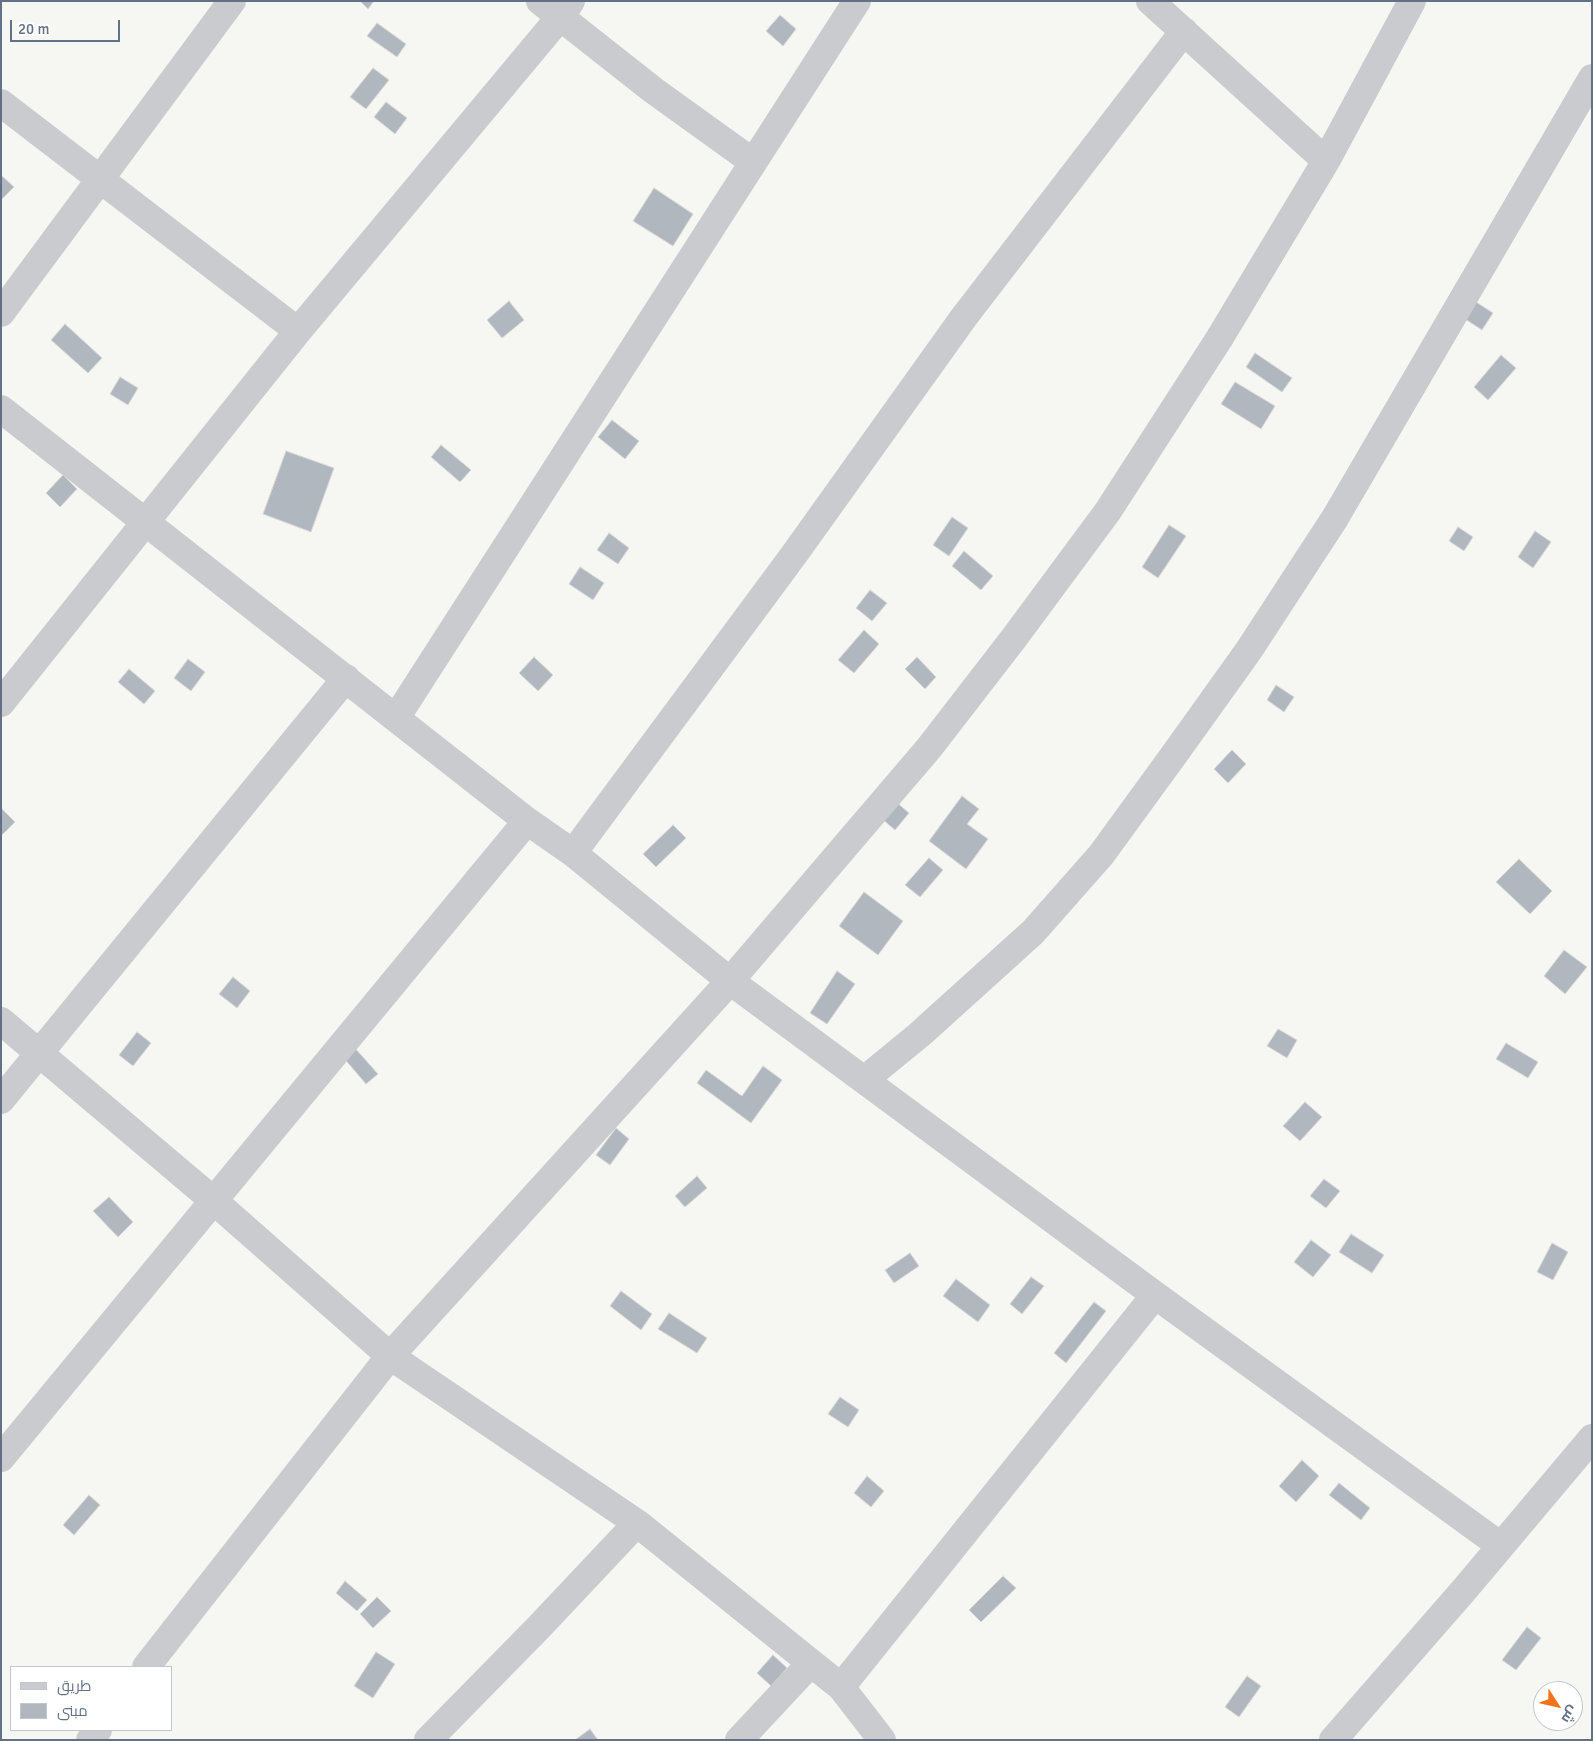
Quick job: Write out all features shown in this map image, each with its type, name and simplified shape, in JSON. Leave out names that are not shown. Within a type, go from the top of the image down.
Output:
[{"type":"street","points":[[1,313],[232,1]]},
{"type":"street","points":[[396,718],[857,1]]},
{"type":"street","points":[[1150,1],[1326,161]]},
{"type":"street","points":[[147,1666],[390,1356],[730,981],[929,748],[1014,638],[1108,511],[1219,339],[1326,161],[1412,1]]},
{"type":"street","points":[[1,703],[557,7],[653,90],[753,162]]},
{"type":"street","points":[[573,853],[792,556],[964,317],[1184,32]]},
{"type":"street","points":[[864,1080],[918,1036],[1033,932],[1100,855],[1176,752],[1249,650],[1334,518],[1592,78]]},
{"type":"street","points":[[1,103],[298,331]]},
{"type":"street","points":[[1,409],[527,821],[573,853],[730,981],[1155,1295],[1501,1546]]},
{"type":"street","points":[[1,1100],[346,678]]},
{"type":"street","points":[[1,1458],[527,821]]},
{"type":"street","points":[[1,1021],[214,1201],[390,1356],[637,1523],[841,1687],[882,1740]]},
{"type":"street","points":[[841,1687],[1155,1295]]},
{"type":"street","points":[[1333,1740],[1592,1438]]},
{"type":"street","points":[[428,1740],[540,1627],[637,1523]]},
{"type":"street","points":[[738,1740],[811,1663]]},
{"type":"building","points":[[360,1],[374,1],[368,9]]},
{"type":"building","points":[[780,15],[796,29],[783,46],[766,31]]},
{"type":"building","points":[[377,23],[406,44],[397,57],[367,36]]},
{"type":"building","points":[[373,68],[389,80],[366,109],[350,97]]},
{"type":"building","points":[[386,102],[407,118],[395,134],[374,117]]},
{"type":"building","points":[[1,175],[14,187],[2,199],[1,199]]},
{"type":"building","points":[[654,188],[693,214],[673,246],[633,221]]},
{"type":"building","points":[[509,301],[524,320],[502,338],[487,320]]},
{"type":"building","points":[[1476,302],[1493,313],[1482,330],[1465,319]]},
{"type":"building","points":[[65,324],[102,358],[88,373],[51,340]]},
{"type":"building","points":[[1255,353],[1292,378],[1282,392],[1246,367]]},
{"type":"building","points":[[1501,355],[1516,368],[1488,400],[1474,387]]},
{"type":"building","points":[[120,377],[138,388],[128,405],[110,394]]},
{"type":"building","points":[[1235,382],[1275,406],[1261,429],[1221,404]]},
{"type":"building","points":[[612,420],[639,441],[625,459],[598,437]]},
{"type":"building","points":[[441,445],[471,470],[460,482],[431,457]]},
{"type":"building","points":[[286,451],[334,468],[311,532],[263,514]]},
{"type":"building","points":[[63,475],[77,489],[60,507],[46,493]]},
{"type":"building","points":[[952,517],[968,528],[949,556],[933,545]]},
{"type":"building","points":[[1169,525],[1186,536],[1158,578],[1142,567]]},
{"type":"building","points":[[1458,527],[1473,537],[1464,551],[1449,541]]},
{"type":"building","points":[[1535,531],[1551,542],[1533,568],[1518,557]]},
{"type":"building","points":[[609,533],[629,548],[618,564],[597,550]]},
{"type":"building","points":[[964,551],[993,576],[981,590],[952,566]]},
{"type":"building","points":[[580,567],[604,583],[593,600],[569,584]]},
{"type":"building","points":[[870,590],[887,603],[872,621],[856,608]]},
{"type":"building","points":[[864,630],[879,644],[854,673],[838,660]]},
{"type":"building","points":[[534,657],[553,675],[538,691],[519,673]]},
{"type":"building","points":[[917,657],[936,677],[925,689],[905,669]]},
{"type":"building","points":[[188,659],[205,672],[191,691],[174,678]]},
{"type":"building","points":[[129,669],[155,691],[144,704],[118,682]]},
{"type":"building","points":[[1276,685],[1294,697],[1284,712],[1267,700]]},
{"type":"building","points":[[1232,750],[1246,764],[1228,783],[1214,769]]},
{"type":"building","points":[[962,796],[979,809],[967,824],[988,839],[966,869],[929,841]]},
{"type":"building","points":[[895,801],[909,813],[895,830],[881,818]]},
{"type":"building","points":[[1,810],[15,822],[1,836]]},
{"type":"building","points":[[673,825],[686,838],[656,867],[643,854]]},
{"type":"building","points":[[929,858],[943,870],[920,897],[905,885]]},
{"type":"building","points":[[1519,859],[1552,891],[1530,914],[1496,882]]},
{"type":"building","points":[[864,892],[903,921],[878,955],[839,926]]},
{"type":"building","points":[[1564,950],[1587,967],[1565,994],[1544,976]]},
{"type":"building","points":[[837,971],[855,984],[827,1024],[810,1013]]},
{"type":"building","points":[[233,977],[250,991],[237,1008],[219,994]]},
{"type":"building","points":[[1278,1029],[1297,1040],[1287,1058],[1267,1046]]},
{"type":"building","points":[[137,1032],[151,1043],[133,1066],[119,1055]]},
{"type":"building","points":[[1506,1043],[1538,1062],[1528,1078],[1496,1059]]},
{"type":"building","points":[[354,1047],[378,1074],[366,1084],[343,1057]]},
{"type":"building","points":[[763,1066],[782,1080],[751,1123],[697,1083],[706,1070],[742,1096]]},
{"type":"building","points":[[1305,1102],[1322,1117],[1300,1141],[1283,1126]]},
{"type":"building","points":[[616,1128],[629,1139],[610,1165],[596,1155]]},
{"type":"building","points":[[697,1176],[707,1188],[685,1207],[675,1196]]},
{"type":"building","points":[[1324,1179],[1340,1191],[1326,1208],[1310,1196]]},
{"type":"building","points":[[109,1197],[133,1222],[118,1237],[93,1211]]},
{"type":"building","points":[[1351,1234],[1384,1255],[1372,1273],[1339,1252]]},
{"type":"building","points":[[1311,1240],[1331,1255],[1313,1277],[1294,1262]]},
{"type":"building","points":[[1552,1243],[1568,1252],[1553,1280],[1537,1272]]},
{"type":"building","points":[[910,1253],[919,1266],[894,1283],[885,1270]]},
{"type":"building","points":[[1031,1277],[1044,1286],[1022,1314],[1010,1304]]},
{"type":"building","points":[[956,1279],[990,1305],[978,1322],[943,1296]]},
{"type":"building","points":[[621,1291],[652,1314],[641,1330],[610,1306]]},
{"type":"building","points":[[1094,1302],[1106,1311],[1066,1363],[1054,1353]]},
{"type":"building","points":[[669,1313],[707,1338],[697,1353],[658,1329]]},
{"type":"building","points":[[840,1397],[859,1410],[848,1427],[828,1414]]},
{"type":"building","points":[[1302,1460],[1319,1476],[1296,1502],[1279,1486]]},
{"type":"building","points":[[867,1476],[884,1491],[871,1507],[854,1493]]},
{"type":"building","points":[[1339,1483],[1370,1508],[1361,1520],[1329,1495]]},
{"type":"building","points":[[89,1495],[100,1505],[74,1535],[63,1525]]},
{"type":"building","points":[[1003,1576],[1016,1588],[981,1622],[969,1610]]},
{"type":"building","points":[[345,1581],[367,1600],[357,1611],[336,1593]]},
{"type":"building","points":[[377,1597],[391,1611],[373,1628],[360,1614]]},
{"type":"building","points":[[1527,1627],[1541,1638],[1516,1670],[1502,1660]]},
{"type":"building","points":[[376,1652],[395,1664],[373,1698],[354,1686]]},
{"type":"building","points":[[773,1655],[787,1668],[771,1686],[757,1673]]},
{"type":"building","points":[[1247,1676],[1261,1686],[1239,1717],[1225,1707]]},
{"type":"building","points":[[590,1729],[598,1740],[575,1740]]}]
